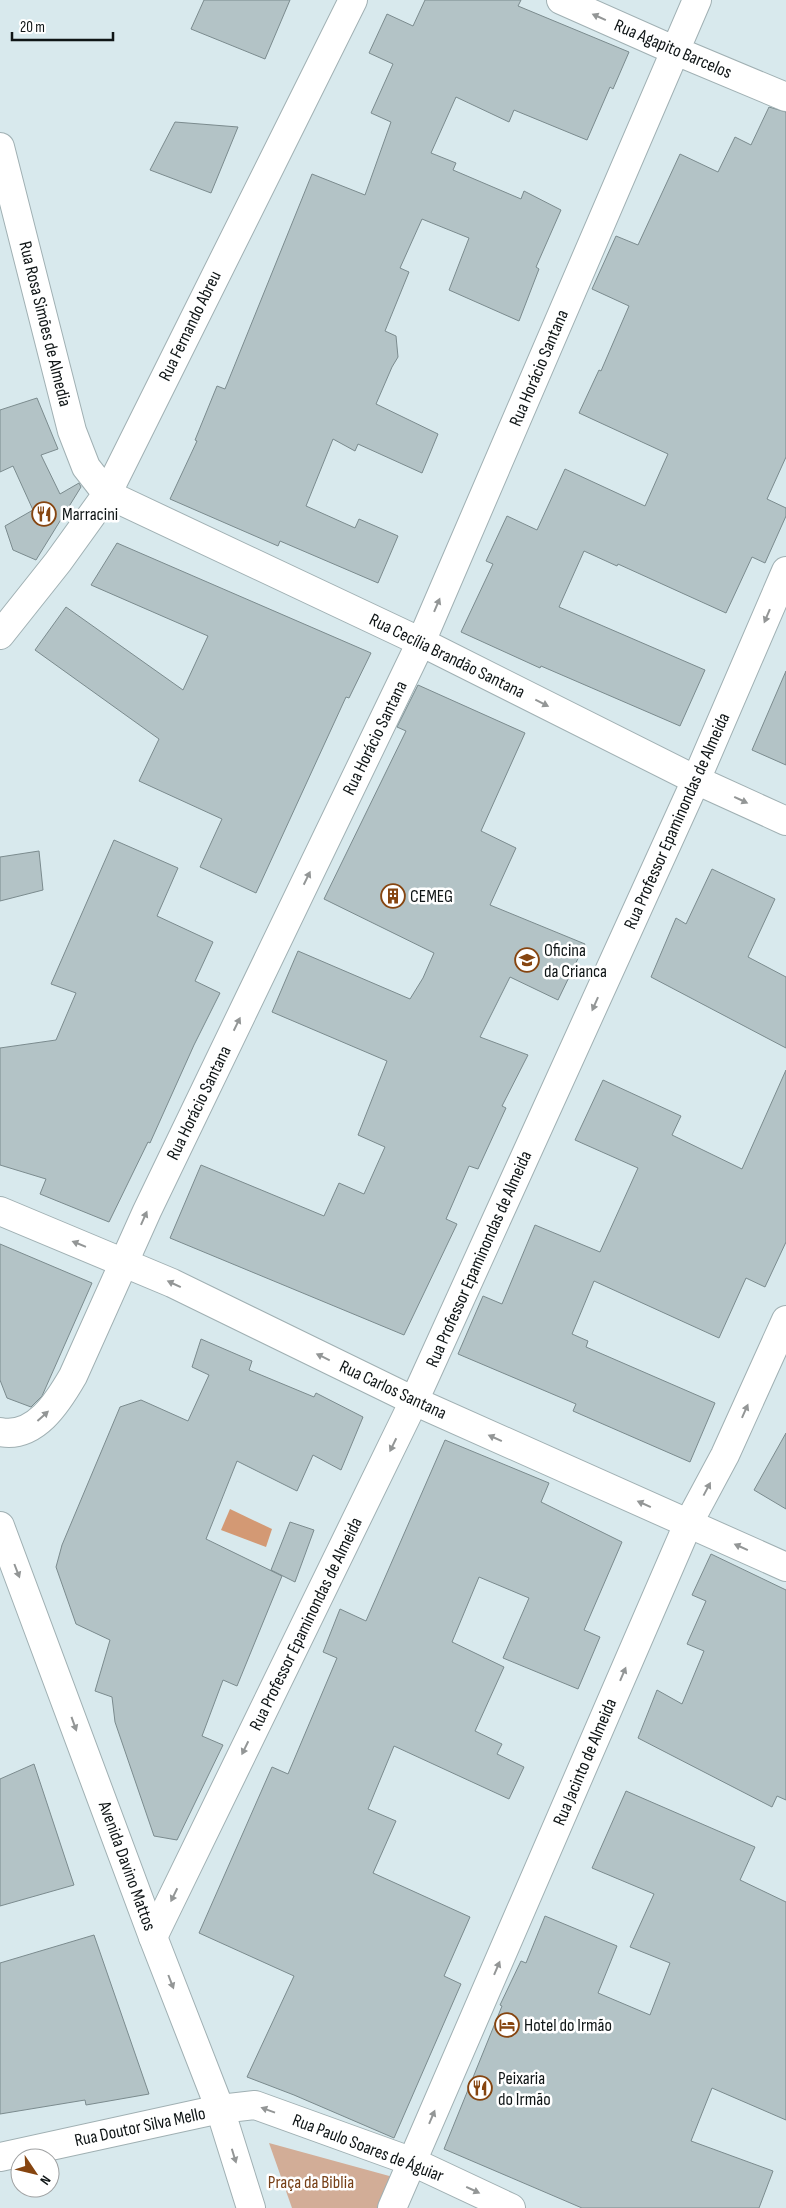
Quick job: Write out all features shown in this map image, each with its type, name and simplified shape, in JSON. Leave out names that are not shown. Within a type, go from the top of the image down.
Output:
[{"type":"street","name":"Rua Fernando Abreu","points":[[0,635],[58,562],[107,494],[353,0]]},
{"type":"street","name":"Rua Agapito Barcelos","points":[[561,0],[786,97]]},
{"type":"street","name":"Rua Horácio Santana","points":[[0,1432],[8,1433],[26,1430],[44,1417],[60,1399],[73,1376],[124,1262],[421,642],[697,0]]},
{"type":"street","name":"Rua Rosa Simões de Almedia","points":[[0,147],[72,431],[86,468],[107,494]]},
{"type":"street","name":"Rua Cecília Brandão Santana","points":[[107,494],[421,642],[696,780],[786,821]]},
{"type":"street","name":"Rua Professor Epaminondas de Almeida","points":[[153,1937],[414,1401],[696,780],[786,571]]},
{"type":"street","name":"Rua Carlos Santana","points":[[0,1211],[172,1283],[414,1401],[786,1567]]},
{"type":"street","name":"Rua Jacinto de Almeida","points":[[392,2208],[688,1524],[725,1455],[786,1320]]},
{"type":"street","name":"Avenida Davino Mattos","points":[[0,1526],[153,1937],[220,2109],[251,2208]]},
{"type":"street","name":"Rua Paulo Soares de Águiar","points":[[220,2109],[255,2105],[413,2162],[511,2208]]},
{"type":"street","name":"Rua Doutor Silva Mello","points":[[0,2157],[220,2109]]},
{"type":"green space","name":"Praça da Biblia","points":[[269,2143],[393,2177],[378,2208],[292,2208]]},
{"type":"shaded area","points":[[230,1509],[272,1529],[266,1547],[221,1530]]},
{"type":"building","points":[[204,0],[290,0],[265,59],[191,29]]},
{"type":"building","points":[[425,0],[521,0],[518,6],[629,52],[613,89],[610,87],[587,140],[514,110],[509,122],[456,97],[431,153],[456,163],[453,170],[521,199],[524,191],[561,210],[536,267],[539,269],[519,321],[449,290],[469,238],[422,219],[400,268],[409,272],[385,331],[396,336],[398,357],[376,404],[438,434],[422,473],[358,444],[355,451],[333,439],[306,506],[355,528],[359,519],[398,536],[378,583],[280,541],[278,546],[170,499],[197,441],[195,440],[217,386],[225,389],[312,174],[365,195],[391,122],[371,113],[393,64],[369,53],[387,14],[413,26]]},
{"type":"building","points":[[769,107],[786,112],[786,457],[767,499],[786,508],[786,516],[765,563],[752,557],[726,613],[618,564],[617,566],[584,551],[559,607],[705,670],[680,726],[541,666],[540,668],[461,632],[493,564],[486,561],[507,516],[537,530],[565,469],[645,506],[668,454],[579,413],[599,370],[601,371],[629,306],[592,289],[616,236],[638,245],[680,154],[718,172],[735,137],[751,145]]},
{"type":"building","points":[[175,122],[238,127],[211,193],[150,170]]},
{"type":"building","points":[[37,398],[58,449],[41,455],[60,494],[79,483],[81,487],[36,560],[13,550],[5,526],[33,510],[13,466],[0,472],[0,410]]},
{"type":"building","points":[[117,543],[371,653],[349,698],[346,697],[256,893],[200,867],[222,819],[139,781],[159,739],[35,650],[66,607],[183,690],[208,636],[91,585]]},
{"type":"building","points":[[786,671],[786,765],[752,750]]},
{"type":"building","points":[[418,685],[525,733],[481,831],[516,848],[490,905],[585,944],[558,1000],[510,977],[480,1037],[528,1055],[502,1106],[506,1108],[478,1169],[469,1166],[446,1219],[457,1224],[404,1335],[170,1238],[201,1165],[324,1216],[339,1183],[364,1194],[385,1147],[358,1135],[387,1061],[272,1012],[298,951],[410,999],[423,978],[434,953],[324,899],[406,731],[397,727]]},
{"type":"building","points":[[114,840],[178,868],[157,916],[213,942],[195,981],[220,993],[194,1045],[150,1143],[148,1142],[109,1222],[40,1194],[46,1179],[0,1165],[0,1048],[56,1040],[76,993],[51,984]]},
{"type":"building","points":[[39,851],[43,890],[0,901],[0,857]]},
{"type":"building","points":[[712,869],[775,899],[748,957],[786,977],[786,1048],[651,977],[676,918],[686,924]]},
{"type":"building","points":[[786,1070],[786,1242],[765,1287],[746,1278],[719,1338],[594,1281],[572,1334],[588,1341],[586,1347],[715,1403],[690,1462],[573,1411],[576,1404],[458,1354],[483,1296],[502,1304],[535,1225],[600,1252],[638,1168],[575,1140],[603,1080],[681,1116],[672,1135],[742,1169]]},
{"type":"building","points":[[0,1244],[92,1283],[42,1396],[31,1407],[7,1398],[0,1380]]},
{"type":"building","points":[[201,1339],[252,1361],[249,1370],[314,1397],[316,1393],[363,1417],[341,1470],[313,1455],[297,1491],[237,1461],[206,1539],[282,1576],[237,1686],[223,1680],[202,1736],[223,1745],[177,1840],[154,1836],[115,1722],[112,1697],[95,1691],[110,1640],[76,1624],[56,1567],[62,1545],[120,1407],[141,1400],[188,1421],[209,1375],[192,1367]]},
{"type":"building","points":[[786,1433],[786,1509],[754,1490]]},
{"type":"building","points":[[445,1440],[549,1483],[541,1502],[622,1542],[584,1630],[600,1637],[578,1689],[503,1658],[529,1598],[479,1577],[452,1642],[504,1667],[475,1731],[502,1744],[497,1754],[524,1767],[509,1799],[394,1746],[368,1809],[396,1821],[373,1873],[470,1917],[444,1976],[461,1984],[394,2138],[247,2077],[294,1976],[199,1933],[272,1767],[288,1774],[337,1658],[323,1652],[340,1609],[366,1621]]},
{"type":"building","points":[[290,1522],[314,1530],[295,1582],[271,1570]]},
{"type":"building","points":[[711,1554],[786,1590],[786,1800],[777,1796],[772,1807],[638,1738],[657,1690],[682,1704],[704,1651],[687,1644],[706,1601],[692,1595]]},
{"type":"building","points":[[34,1764],[74,1885],[0,1906],[0,1779]]},
{"type":"building","points":[[626,1791],[755,1847],[740,1880],[786,1902],[786,2120],[712,2088],[691,2141],[773,2171],[759,2208],[582,2208],[444,2149],[502,2006],[500,2005],[521,1961],[526,1963],[545,1916],[617,1946],[598,1993],[650,2015],[670,1963],[630,1947],[654,1894],[592,1868]]},
{"type":"building","points":[[94,1935],[149,2094],[86,2105],[85,2100],[0,2114],[0,1963]]},
{"type":"place","name":"Marracini","points":[[44,514]]},
{"type":"place","name":"CEMEG","points":[[393,896]]},
{"type":"place","name":"Oficina da Crianca","points":[[527,960]]},
{"type":"place","name":"Hotel do Irmão","points":[[507,2025]]},
{"type":"place","name":"Peixaria do Irmão","points":[[480,2088]]}]
